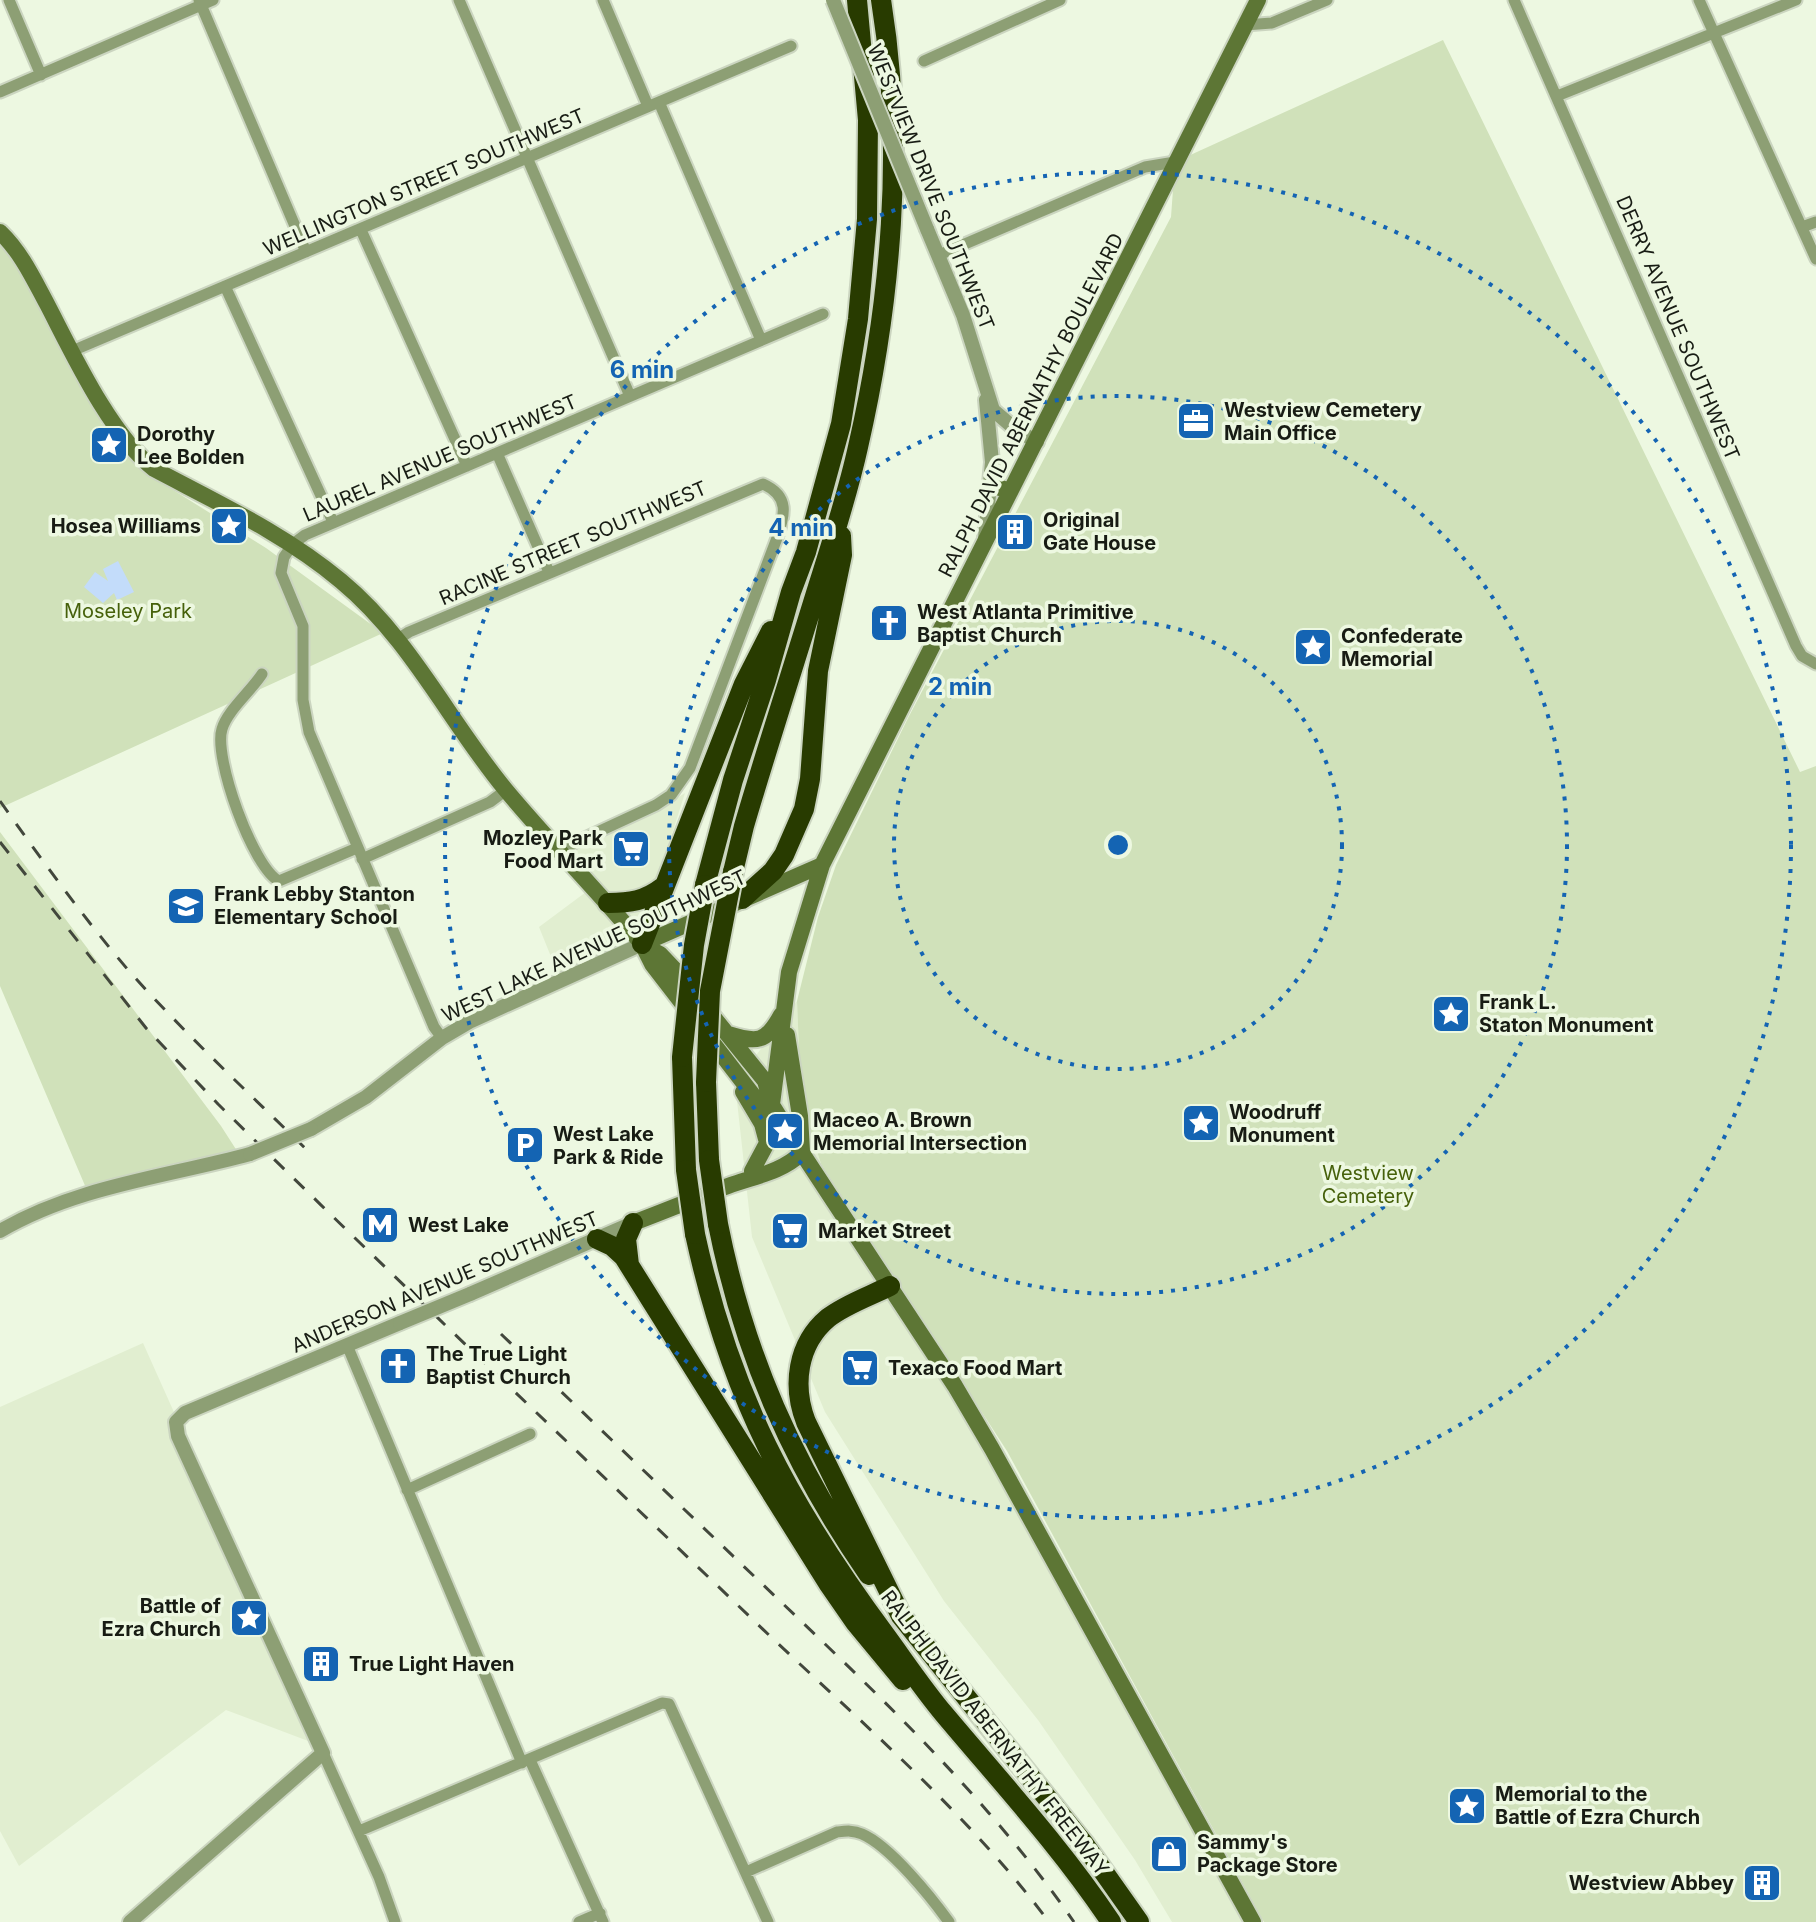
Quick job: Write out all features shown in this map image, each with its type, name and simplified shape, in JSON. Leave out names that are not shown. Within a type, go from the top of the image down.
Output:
[{"type":"highway","name":"RALPH DAVID ABERNATHY FREEWAY","points":[[857,0],[868,120],[867,219],[858,319],[841,424],[806,552],[733,780],[705,885],[694,945],[682,1057],[686,1170],[695,1234],[714,1313],[733,1370],[772,1461],[827,1553],[942,1711],[1028,1810],[1111,1922]]},
{"type":"highway","name":"RALPH DAVID ABERNATHY FREEWAY","points":[[881,0],[892,130],[886,272],[873,374],[858,448],[840,513],[744,826],[733,872],[710,991],[706,1082],[709,1160],[718,1224],[741,1321],[761,1379],[782,1428],[839,1530],[901,1616]]},
{"type":"highway","points":[[742,899],[773,871],[784,855],[808,796],[818,671],[842,555],[840,513]]},
{"type":"highway","points":[[642,944],[744,684],[791,592]]},
{"type":"highway","points":[[608,903],[633,903],[650,897],[663,887]]},
{"type":"highway","points":[[629,1265],[626,1239],[633,1223]]},
{"type":"highway","points":[[597,1239],[618,1251],[629,1265],[782,1513],[846,1609],[908,1688],[942,1711]]},
{"type":"highway","points":[[890,1286],[827,1319],[804,1353],[798,1391],[811,1433],[901,1616],[1084,1844],[1139,1922]]},
{"type":"main road","name":"RALPH DAVID ABERNATHY BOULEVARD","points":[[767,1143],[789,972],[822,865],[1258,0]]},
{"type":"main road","points":[[0,232],[17,248],[72,351],[125,441],[137,455],[154,469],[293,544],[343,583],[398,639],[506,790],[642,944],[652,964],[756,1099],[772,1105]]},
{"type":"main road","points":[[0,244],[11,256],[22,261]]},
{"type":"main road","points":[[991,485],[1010,491]]},
{"type":"main road","name":"WEST LAKE AVENUE SOUTHWEST","points":[[642,944],[822,865]]},
{"type":"main road","points":[[678,973],[673,944],[686,925]]},
{"type":"main road","points":[[642,944],[660,954],[678,973],[765,1081],[772,1105],[992,1449],[1253,1922]]},
{"type":"main road","points":[[642,944],[647,968],[742,1091],[762,1124],[767,1143],[752,1171]]},
{"type":"main road","points":[[728,1034],[761,1040],[774,1028],[783,1010]]},
{"type":"main road","points":[[783,1010],[800,1116],[802,1153]]},
{"type":"main road","name":"ANDERSON AVENUE SOUTHWEST","points":[[733,1184],[775,1159],[802,1153]]},
{"type":"main road","name":"ANDERSON AVENUE SOUTHWEST","points":[[633,1223],[789,1165],[802,1153]]},
{"type":"street","points":[[9,0],[41,75]]},
{"type":"street","points":[[459,0],[630,396]]},
{"type":"street","points":[[603,0],[654,104],[761,340]]},
{"type":"street","name":"WESTVIEW DRIVE SOUTHWEST","points":[[833,0],[939,255],[971,338],[993,410],[1037,442]]},
{"type":"street","points":[[924,61],[1060,0]]},
{"type":"street","points":[[1245,25],[1272,23],[1327,0]]},
{"type":"street","name":"DERRY AVENUE SOUTHWEST","points":[[1514,0],[1796,646],[1802,656],[1816,664]]},
{"type":"street","points":[[1699,0],[1816,259]]},
{"type":"street","points":[[1557,96],[1796,0]]},
{"type":"street","points":[[0,92],[205,2],[306,252]]},
{"type":"street","name":"WELLINGTON STREET SOUTHWEST","points":[[72,351],[791,46]]},
{"type":"street","points":[[939,255],[1145,167],[1175,162]]},
{"type":"street","points":[[1802,227],[1816,222]]},
{"type":"street","points":[[361,230],[467,466]]},
{"type":"street","points":[[225,286],[333,522]]},
{"type":"street","name":"LAUREL AVENUE SOUTHWEST","points":[[293,544],[333,522],[823,314]]},
{"type":"street","name":"WESTVIEW DRIVE SOUTHWEST","points":[[984,540],[992,462],[986,392]]},
{"type":"street","points":[[497,453],[549,572]]},
{"type":"street","name":"RACINE STREET SOUTHWEST","points":[[398,639],[549,572],[763,484],[779,494],[785,512],[690,768],[678,788],[663,800],[574,843],[563,852]]},
{"type":"street","points":[[293,544],[284,557],[281,573],[303,626],[303,700],[309,732],[434,1027],[442,1038]]},
{"type":"street","points":[[262,674],[227,717],[219,742],[235,804],[261,861],[271,877],[279,881],[490,802],[506,790]]},
{"type":"street","name":"WEST LAKE AVENUE SOUTHWEST","points":[[0,1231],[66,1200],[108,1187],[250,1154],[311,1129],[366,1097],[442,1038],[471,1021],[642,944]]},
{"type":"street","name":"ANDERSON AVENUE SOUTHWEST","points":[[323,1753],[178,1436],[176,1422],[185,1413],[633,1223]]},
{"type":"street","points":[[347,1345],[526,1762],[602,1918],[579,1922]]},
{"type":"street","points":[[407,1490],[530,1434]]},
{"type":"street","points":[[359,1831],[662,1703],[669,1704],[768,1922]]},
{"type":"street","points":[[130,1922],[323,1753],[359,1831],[395,1922]]},
{"type":"street","points":[[746,1872],[837,1832],[851,1831],[863,1834],[886,1852],[910,1875],[949,1922]]},
{"type":"shaded area","points":[[685,793],[646,915],[632,942],[558,974],[539,927],[586,892],[558,860],[575,847],[659,809]]},
{"type":"shaded area","points":[[797,1001],[801,1100],[821,1164],[940,1360],[1253,1922],[1172,1922],[1135,1860],[1038,1720],[944,1601],[825,1412],[752,1237],[735,1083]]},
{"type":"shaded area","points":[[143,1343],[324,1747],[226,1710],[19,1866],[0,1831],[0,1407]]},
{"type":"green space","name":"Westview Cemetery","points":[[1443,40],[1800,772],[1816,766],[1816,1922],[1264,1922],[1007,1451],[821,1164],[801,1100],[797,1001],[818,917],[836,865],[908,718],[1171,217],[1175,162]]},
{"type":"green space","name":"Moseley Park","points":[[0,233],[85,380],[101,423],[162,483],[266,548],[383,633],[0,808]]},
{"type":"green space","points":[[0,832],[239,1154],[89,1195],[0,986]]},
{"type":"water","points":[[118,561],[134,592],[117,600],[114,593],[103,603],[84,587],[95,572],[108,581],[103,569]]},
{"type":"railway","points":[[0,801],[63,888],[129,971],[195,1041],[310,1153]]},
{"type":"railway","points":[[0,842],[146,1028],[218,1104],[905,1763],[980,1840],[1049,1922]]},
{"type":"railway","points":[[501,1334],[898,1715],[1008,1835],[1074,1922]]},
{"type":"place","name":"Westview Cemetery Main Office","points":[[1196,421]]},
{"type":"place","name":"Dorothy Lee Bolden","points":[[109,445]]},
{"type":"place","name":"Hosea Williams","points":[[229,526]]},
{"type":"place","name":"Original Gate House","points":[[1015,532]]},
{"type":"place","name":"West Atlanta Primitive Baptist Church","points":[[889,623]]},
{"type":"place","name":"Confederate Memorial","points":[[1313,647]]},
{"type":"place","name":"Mozley Park Food Mart","points":[[631,849]]},
{"type":"place","name":"Frank Lebby Stanton Elementary School","points":[[186,906]]},
{"type":"place","name":"Frank L. Staton Monument","points":[[1451,1014]]},
{"type":"place","name":"Woodruff Monument","points":[[1201,1123]]},
{"type":"place","name":"Maceo A. Brown Memorial Intersection","points":[[785,1131]]},
{"type":"place","name":"West Lake Park & Ride","points":[[525,1145]]},
{"type":"place","name":"West Lake","points":[[380,1225]]},
{"type":"place","name":"Market Street","points":[[790,1231]]},
{"type":"place","name":"The True Light Baptist Church","points":[[398,1366]]},
{"type":"place","name":"Texaco Food Mart","points":[[860,1368]]},
{"type":"place","name":"Battle of Ezra Church","points":[[249,1618]]},
{"type":"place","name":"True Light Haven","points":[[321,1664]]},
{"type":"place","name":"Memorial to the Battle of Ezra Church","points":[[1467,1806]]},
{"type":"place","name":"Sammy's Package Store","points":[[1169,1854]]},
{"type":"place","name":"Westview Abbey","points":[[1762,1883]]}]
